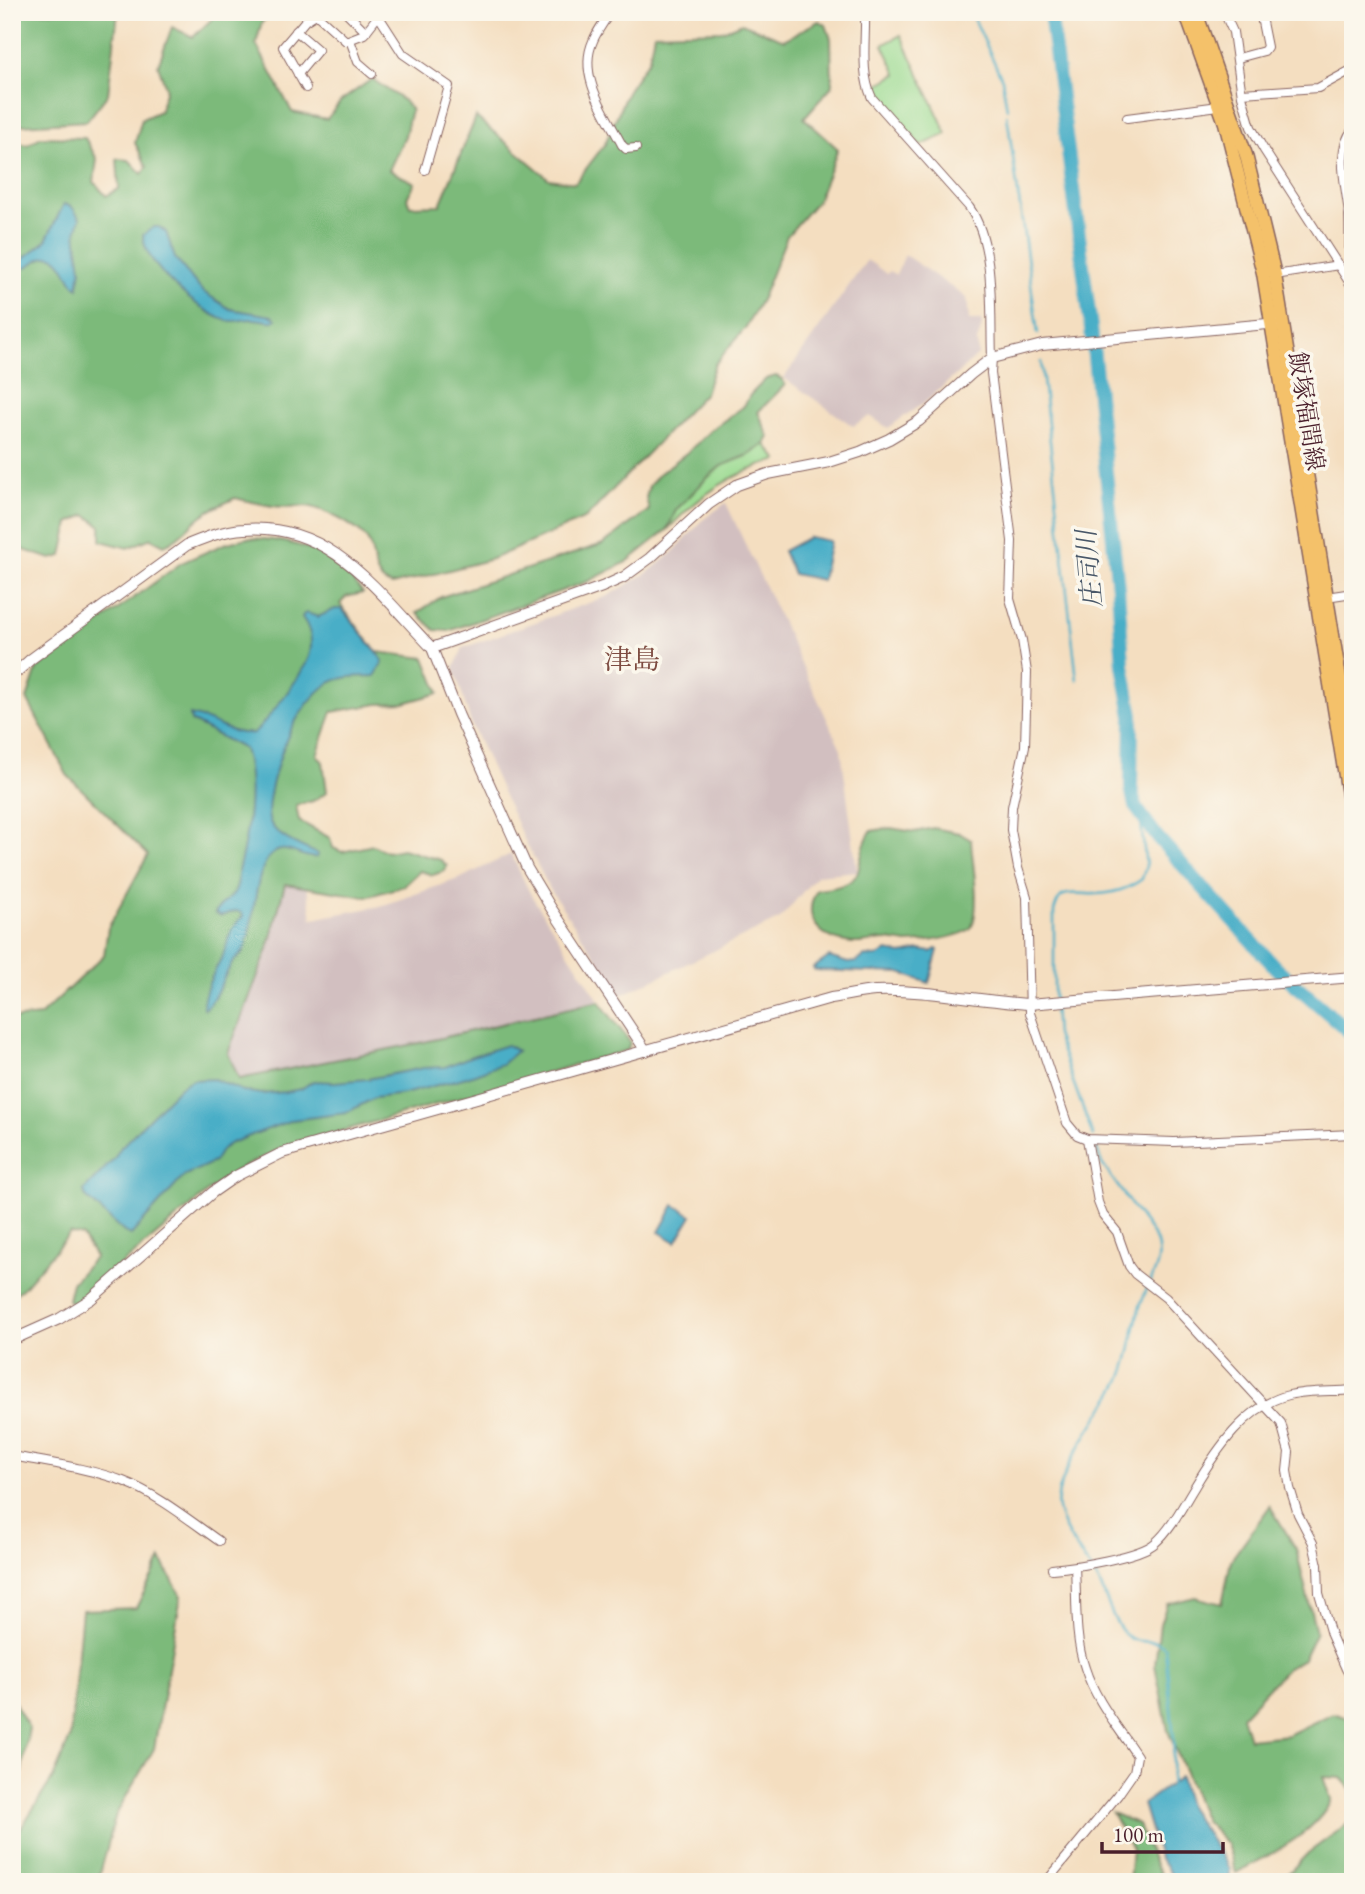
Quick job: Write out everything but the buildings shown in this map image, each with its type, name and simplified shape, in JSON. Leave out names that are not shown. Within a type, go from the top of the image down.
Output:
[{"type":"main road","name":"飯塚福間線","points":[[1185,12],[1219,106],[1278,323],[1348,707],[1353,759]]},
{"type":"main road","name":"飯塚福間線","points":[[1196,12],[1247,155],[1275,275],[1278,323],[1314,596],[1353,825]]},
{"type":"street","points":[[346,12],[366,32]]},
{"type":"street","points":[[610,12],[593,41],[587,67],[590,80],[622,145],[626,149],[636,148]]},
{"type":"street","points":[[865,12],[868,90],[969,207],[983,231],[987,248],[991,373],[1012,541],[1010,599],[1022,640],[1027,671],[1026,746],[1012,807],[1011,830],[1027,897],[1029,1004],[1067,1123],[1077,1135],[1087,1139],[1174,1142],[1353,1134]]},
{"type":"street","points":[[1224,12],[1233,32],[1242,93],[1251,127],[1351,285]]},
{"type":"street","points":[[1238,58],[1264,51],[1267,47],[1260,12]]},
{"type":"street","points":[[306,88],[283,47],[305,20],[316,15],[341,39],[350,40],[366,32],[377,14],[403,54],[449,86],[425,170]]},
{"type":"street","points":[[296,31],[318,50],[298,74]]},
{"type":"street","points":[[350,40],[358,62],[372,74]]},
{"type":"street","points":[[1242,93],[1318,88],[1353,69]]},
{"type":"street","points":[[1127,118],[1219,106]]},
{"type":"street","points":[[1351,285],[1349,214],[1343,164],[1344,149],[1353,129]]},
{"type":"street","points":[[1247,155],[1264,150]]},
{"type":"street","points":[[1275,275],[1339,265]]},
{"type":"street","points":[[429,645],[602,587],[624,576],[668,544],[709,504],[737,485],[768,474],[829,462],[889,439],[919,421],[992,358],[1022,348],[1278,323]]},
{"type":"street","points":[[12,676],[31,659],[187,545],[216,534],[269,528],[301,535],[330,548],[357,569],[429,645],[527,868],[646,1051]]},
{"type":"street","points":[[1326,597],[1353,593]]},
{"type":"street","points":[[12,1340],[83,1305],[213,1192],[236,1176],[282,1153],[831,998],[873,991],[1029,1004],[1353,977]]},
{"type":"street","points":[[1087,1139],[1098,1202],[1103,1215],[1117,1232],[1129,1266],[1135,1274],[1166,1298],[1275,1414],[1285,1433],[1289,1452],[1287,1471],[1290,1488],[1298,1514],[1313,1543],[1318,1565],[1319,1593],[1331,1635],[1353,1679]]},
{"type":"street","points":[[1052,1569],[1075,1567],[1154,1545],[1172,1524],[1207,1465],[1223,1444],[1264,1404],[1289,1395],[1353,1390]]},
{"type":"street","points":[[12,1456],[124,1481],[155,1497],[219,1541]]},
{"type":"street","points":[[1046,1882],[1118,1795],[1138,1762],[1137,1756],[1100,1700],[1085,1670],[1079,1646],[1075,1567]]},
{"type":"shaded area","points":[[905,255],[967,298],[969,320],[981,320],[982,326],[977,341],[978,355],[929,399],[888,428],[870,416],[853,426],[784,378],[867,260],[887,274],[890,271],[896,275]]},
{"type":"shaded area","points":[[726,503],[841,749],[857,871],[817,875],[780,919],[621,995],[550,889],[522,835],[472,726],[454,668],[463,648],[608,596],[647,573],[672,553],[704,519]]},
{"type":"shaded area","points":[[511,854],[531,895],[599,1000],[424,1042],[239,1080],[228,1053],[268,949],[285,884],[307,887],[312,919],[381,906],[461,878]]},
{"type":"green space","points":[[12,12],[118,12],[108,94],[87,121],[20,125],[13,129],[16,142],[27,145],[41,137],[85,138],[97,159],[94,182],[106,196],[119,189],[117,159],[129,160],[142,174],[147,167],[135,143],[142,119],[160,111],[166,88],[158,65],[172,27],[193,37],[213,18],[215,12],[274,12],[262,22],[256,44],[292,112],[327,119],[341,101],[372,79],[404,101],[411,109],[405,136],[389,170],[415,183],[407,198],[410,206],[440,205],[476,117],[549,179],[575,183],[605,144],[628,90],[649,59],[654,33],[722,31],[742,23],[784,40],[819,21],[826,25],[831,39],[832,86],[804,118],[838,149],[817,201],[787,236],[762,298],[746,327],[715,364],[705,393],[586,518],[492,559],[392,585],[379,577],[371,549],[364,536],[337,517],[312,507],[277,507],[235,498],[204,514],[178,537],[164,545],[151,538],[128,548],[101,541],[101,526],[86,515],[69,523],[62,556],[51,559],[12,546]]},
{"type":"green space","points":[[901,35],[947,134],[920,146],[873,87],[897,74],[883,45]]},
{"type":"green space","points":[[776,376],[782,379],[785,385],[758,412],[769,437],[765,444],[749,455],[721,466],[676,510],[667,530],[627,562],[589,581],[449,631],[435,630],[417,613],[441,597],[603,544],[649,510],[646,498],[649,486],[659,474],[744,406],[750,395],[766,379]]},
{"type":"green space","points":[[765,444],[778,460],[745,472],[718,486],[692,505],[667,530],[676,510],[706,479],[721,466],[749,455]]},
{"type":"green space","points":[[246,538],[298,545],[334,563],[363,593],[346,597],[340,604],[377,652],[425,658],[439,693],[404,703],[378,704],[332,712],[317,755],[323,762],[327,792],[313,801],[296,805],[299,821],[330,838],[333,848],[342,852],[373,845],[387,852],[402,849],[441,860],[447,866],[445,871],[433,875],[420,871],[404,886],[366,897],[285,884],[268,949],[228,1053],[239,1079],[424,1042],[599,1001],[630,1042],[628,1050],[282,1148],[235,1171],[211,1189],[74,1305],[68,1300],[72,1283],[95,1257],[82,1236],[70,1233],[22,1289],[12,1296],[12,1019],[40,1016],[104,955],[108,928],[148,855],[67,775],[27,699],[37,669],[181,563],[224,544]]},
{"type":"green space","points":[[890,828],[915,832],[933,828],[959,833],[971,840],[976,907],[969,930],[922,942],[885,940],[857,943],[832,938],[817,927],[811,911],[817,890],[835,887],[854,878],[871,831]]},
{"type":"green space","points":[[1270,1506],[1296,1549],[1316,1632],[1303,1659],[1286,1669],[1242,1716],[1249,1739],[1288,1735],[1333,1713],[1353,1720],[1353,1801],[1352,1790],[1341,1778],[1323,1777],[1331,1800],[1324,1812],[1303,1833],[1236,1873],[1227,1844],[1205,1821],[1168,1731],[1155,1665],[1160,1624],[1167,1604],[1195,1597],[1222,1604],[1231,1560]]},
{"type":"green space","points":[[161,1559],[181,1596],[154,1749],[116,1814],[98,1882],[12,1882],[12,1842],[54,1776],[70,1738],[82,1610],[136,1608]]},
{"type":"green space","points":[[12,1698],[29,1728],[12,1829]]},
{"type":"green space","points":[[1112,1813],[1138,1824],[1156,1867],[1166,1882],[1129,1882],[1132,1849]]},
{"type":"green space","points":[[1353,1820],[1353,1882],[1280,1882],[1308,1853]]},
{"type":"water","points":[[64,204],[72,207],[80,218],[76,233],[81,269],[78,288],[60,261],[55,258],[42,258],[21,270],[15,265],[45,242]]},
{"type":"water","points":[[154,227],[166,232],[175,258],[202,291],[230,309],[276,319],[225,320],[187,297],[152,260],[143,235]]},
{"type":"water","points":[[809,537],[830,541],[822,580],[793,574],[783,551]]},
{"type":"water","points":[[335,609],[342,609],[383,663],[375,676],[345,678],[328,684],[307,705],[291,729],[271,790],[268,814],[278,833],[318,854],[317,857],[311,857],[280,850],[268,859],[258,883],[251,927],[244,950],[233,962],[205,1009],[203,1007],[208,986],[232,931],[243,916],[241,912],[235,911],[221,916],[215,913],[232,896],[237,886],[250,793],[244,749],[191,721],[190,715],[229,730],[254,733],[286,694],[307,661],[311,639],[302,617],[307,613],[318,617]]},
{"type":"water","points":[[920,950],[931,952],[938,950],[929,983],[900,973],[813,968],[829,957],[848,963],[856,962],[865,956],[876,957],[887,951],[902,954]]},
{"type":"water","points":[[507,1045],[517,1051],[502,1064],[467,1077],[404,1094],[374,1098],[346,1113],[292,1120],[231,1143],[222,1149],[214,1162],[185,1175],[131,1235],[124,1232],[85,1196],[84,1190],[114,1159],[121,1147],[180,1087],[191,1080],[214,1079],[243,1091],[261,1094],[286,1092],[301,1089],[313,1081],[367,1079],[423,1068],[445,1067]]},
{"type":"water","points":[[674,1205],[692,1215],[676,1242],[659,1232]]},
{"type":"water","points":[[1180,1777],[1188,1806],[1230,1869],[1229,1882],[1176,1882],[1159,1857],[1143,1804]]},
{"type":"waterway","points":[[971,12],[1002,79],[1007,109]]},
{"type":"waterway","name":"庄司川","points":[[1050,12],[1091,328],[1118,588],[1123,665],[1132,716],[1131,787],[1135,806],[1158,838],[1275,967],[1353,1035]]},
{"type":"waterway","points":[[1007,115],[1038,334]]},
{"type":"waterway","points":[[1041,362],[1077,680]]},
{"type":"waterway","points":[[1054,1000],[1054,911],[1058,901],[1069,894],[1113,892],[1142,879],[1146,866],[1140,815]]},
{"type":"waterway","points":[[1054,1006],[1056,1035],[1093,1136]]},
{"type":"waterway","points":[[1095,1143],[1102,1164],[1155,1238],[1159,1255],[1138,1313],[1123,1375],[1070,1463],[1058,1496],[1058,1509],[1064,1527],[1097,1579],[1121,1629],[1131,1639],[1156,1642],[1165,1647],[1174,1740],[1171,1786]]},
{"type":"district","name":"津島","points":[[632,659]]}]
